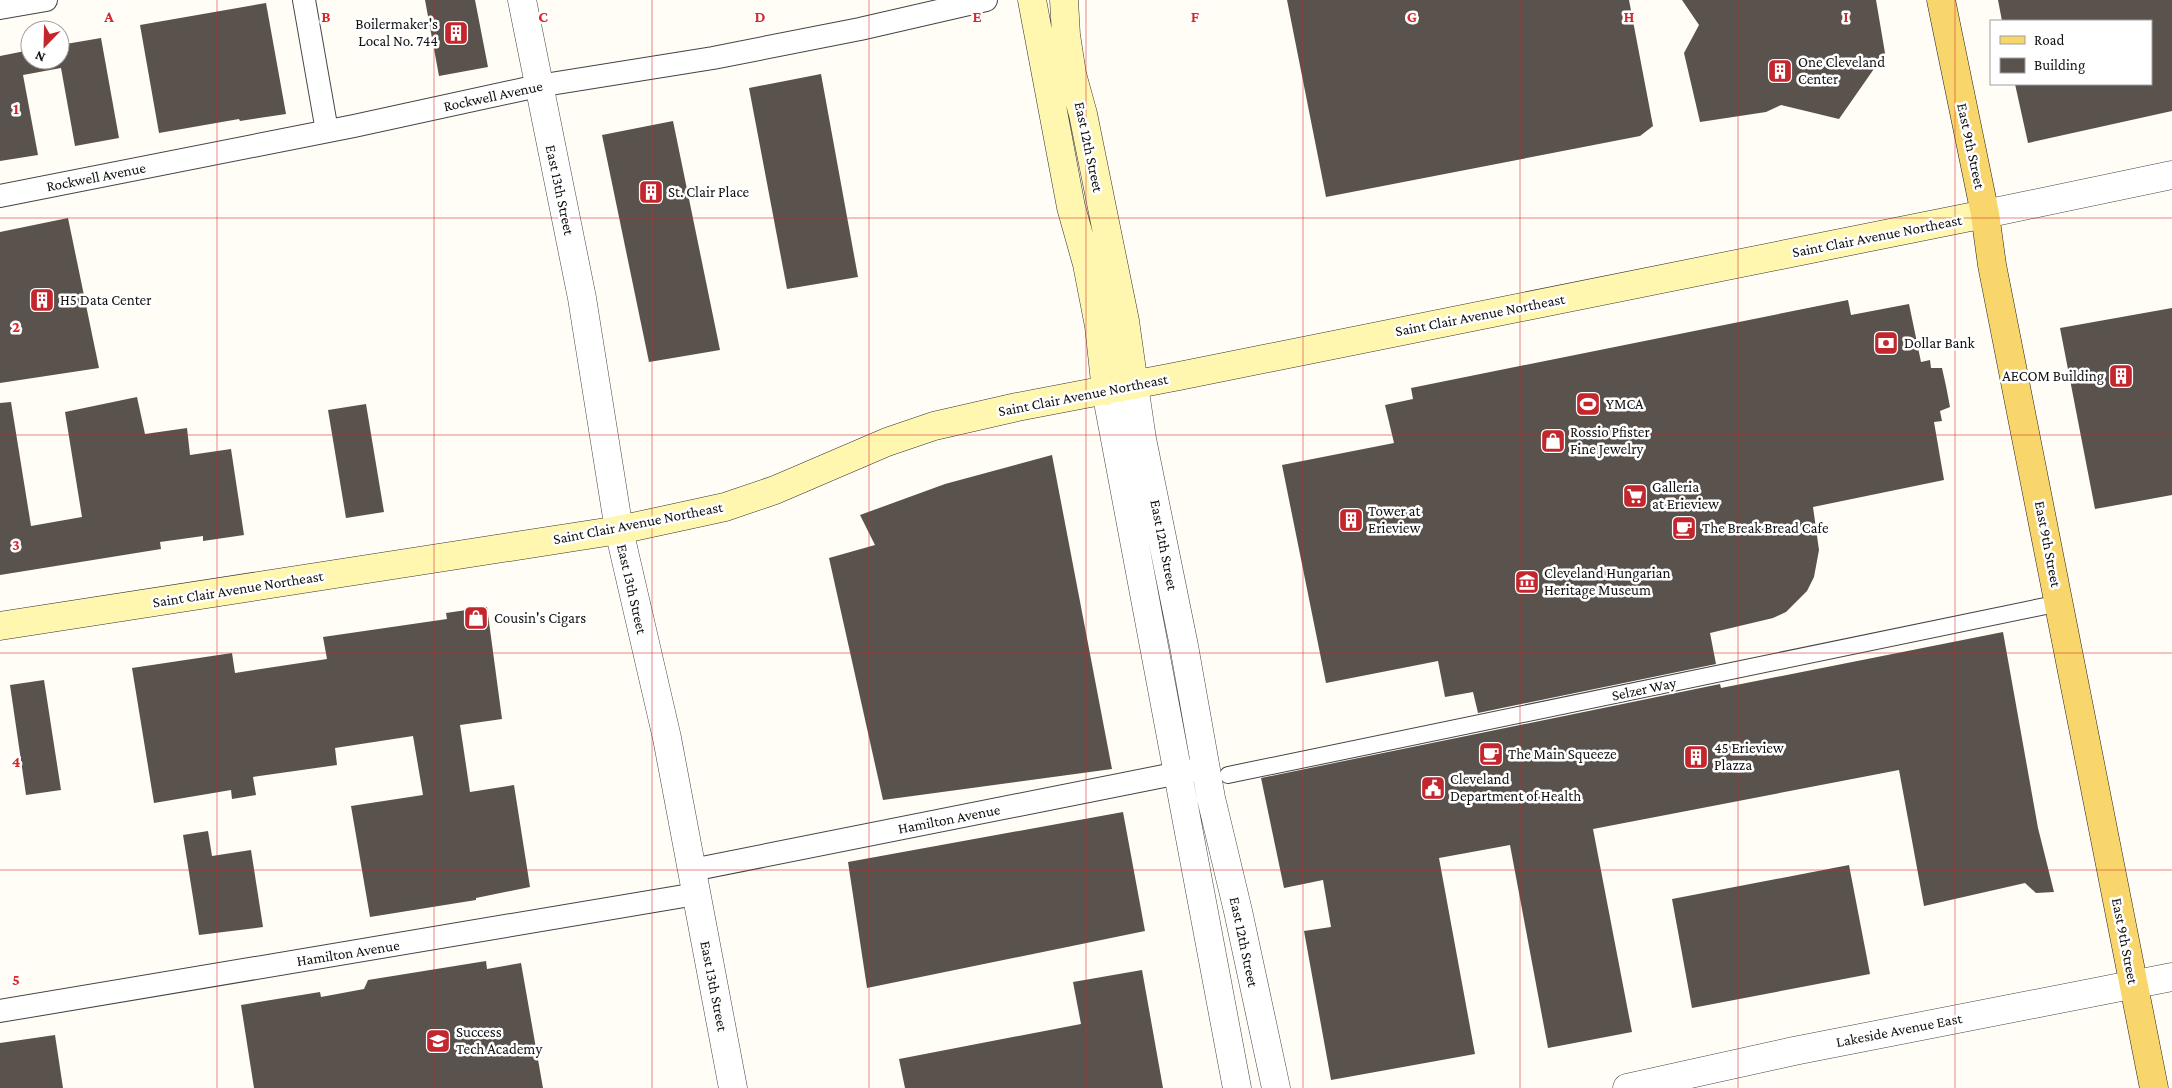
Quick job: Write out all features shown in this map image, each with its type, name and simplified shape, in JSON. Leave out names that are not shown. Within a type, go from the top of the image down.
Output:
[{"type":"main road","name":"East 12th Street","points":[[1032,0],[1072,207],[1087,264],[1099,326],[1106,391]]},
{"type":"main road","name":"East 12th Street","points":[[1064,0],[1066,35],[1072,74],[1083,114],[1117,283],[1134,385]]},
{"type":"main road","name":"East 9th Street","points":[[1940,0],[1984,214],[1994,275],[2154,1088]]},
{"type":"main road","name":"Saint Clair Avenue Northeast","points":[[0,626],[619,530],[725,507],[775,490],[887,442],[934,426],[1017,407],[1106,391],[1984,214]]},
{"type":"street","points":[[0,8],[46,0]]},
{"type":"street","points":[[304,0],[327,131]]},
{"type":"street","name":"East 13th Street","points":[[522,0],[582,298],[619,530],[666,738],[733,1088]]},
{"type":"street","name":"Rockwell Avenue","points":[[0,196],[327,131],[538,86],[723,56],[860,29],[986,0]]},
{"type":"street","name":"Saint Clair Avenue Northeast","points":[[1984,214],[2172,175]]},
{"type":"street","name":"East 12th Street","points":[[1134,385],[1142,439],[1184,646],[1217,772],[1276,1088]]},
{"type":"street","name":"East 12th Street","points":[[1106,391],[1237,1088]]},
{"type":"street","name":"Selzer Way","points":[[1217,772],[2060,604]]},
{"type":"street","name":"Hamilton Avenue","points":[[0,1011],[694,882],[1178,774],[1217,772]]},
{"type":"street","name":"Lakeside Avenue East","points":[[1626,1088],[1794,1051],[2172,977]]},
{"type":"building","name":"Boilermaker's Local No. 744","points":[[425,0],[475,0],[488,67],[439,76]]},
{"type":"building","points":[[1287,0],[1629,0],[1653,126],[1640,136],[1326,197]]},
{"type":"building","name":"One Cleveland Center","points":[[1682,0],[1876,0],[1885,53],[1839,119],[1781,105],[1766,112],[1700,122],[1684,53],[1699,25]]},
{"type":"building","points":[[1998,0],[2172,0],[2172,111],[2028,143],[2015,85],[2152,85],[2152,20],[2002,20]]},
{"type":"building","points":[[266,3],[286,114],[240,121],[239,119],[159,133],[140,25]]},
{"type":"building","points":[[101,38],[119,138],[75,146],[61,70],[70,70],[70,43]]},
{"type":"building","points":[[20,52],[20,70],[50,70],[23,75],[38,155],[0,161],[0,56]]},
{"type":"building","points":[[821,74],[858,277],[787,289],[749,88]]},
{"type":"building","name":"St. Clair Place","points":[[673,121],[720,350],[649,362],[602,135]]},
{"type":"building","name":"H5 Data Center","points":[[68,218],[99,368],[0,383],[0,232]]},
{"type":"building","name":"Galleria at Erieview","points":[[1848,300],[1851,315],[1909,304],[1921,362],[1930,360],[1931,368],[1942,368],[1946,386],[1950,407],[1940,411],[1942,421],[1934,422],[1944,480],[1813,507],[1819,550],[1814,577],[1807,591],[1786,612],[1773,618],[1710,633],[1716,664],[1478,713],[1473,692],[1445,697],[1438,661],[1326,683],[1282,465],[1394,443],[1385,405],[1413,399],[1411,388]]},
{"type":"building","name":"AECOM Building","points":[[2172,308],[2172,495],[2095,509],[2060,328]]},
{"type":"building","points":[[137,397],[145,434],[187,428],[190,455],[231,449],[244,535],[203,541],[203,536],[160,542],[161,549],[0,575],[0,403],[11,402],[31,526],[82,517],[65,412]]},
{"type":"building","points":[[366,404],[384,512],[346,518],[328,410]]},
{"type":"building","points":[[1052,455],[1112,769],[883,800],[829,558],[875,545],[860,515],[945,484]]},
{"type":"building","points":[[487,607],[502,719],[460,725],[470,792],[514,785],[530,887],[476,898],[476,900],[370,917],[351,806],[423,795],[413,736],[335,748],[337,765],[253,777],[256,795],[232,799],[231,790],[154,803],[132,668],[232,653],[235,673],[327,659],[323,637],[447,619],[446,613]]},
{"type":"building","name":"45 Erieview Plazza","points":[[2003,632],[2038,828],[2054,892],[2036,893],[2025,883],[1924,906],[1899,770],[1593,829],[1632,1032],[1548,1048],[1510,845],[1439,858],[1475,1054],[1331,1080],[1304,931],[1331,927],[1323,880],[1284,888],[1261,778],[1720,684],[1721,688]]},
{"type":"building","points":[[44,680],[61,790],[26,795],[10,685]]},
{"type":"building","points":[[1123,812],[1145,931],[867,988],[848,862]]},
{"type":"building","points":[[208,831],[212,856],[251,850],[263,927],[199,935],[183,835]]},
{"type":"building","points":[[1849,865],[1870,974],[1692,1008],[1672,899]]},
{"type":"building","name":"Success Tech Academy","points":[[486,961],[487,969],[521,963],[543,1088],[254,1088],[241,1005],[320,992],[321,997],[364,989],[368,980]]},
{"type":"building","points":[[1142,970],[1163,1088],[905,1088],[899,1059],[1081,1024],[1073,982]]},
{"type":"building","points":[[55,1035],[63,1088],[0,1088],[0,1043]]},
{"type":"place","name":"Boilermaker's Local No. 744","points":[[456,33]]},
{"type":"place","name":"One Cleveland Center","points":[[1780,71]]},
{"type":"place","name":"St. Clair Place","points":[[651,192]]},
{"type":"place","name":"H5 Data Center","points":[[42,300]]},
{"type":"place","name":"Dollar Bank","points":[[1886,343]]},
{"type":"place","name":"AECOM Building","points":[[2121,376]]},
{"type":"place","name":"YMCA","points":[[1588,404]]},
{"type":"place","name":"Rossio Pfister Fine Jewelry","points":[[1553,441]]},
{"type":"place","name":"Galleria at Erieview","points":[[1635,496]]},
{"type":"place","name":"Tower at Erieview","points":[[1351,520]]},
{"type":"place","name":"The Break Bread Cafe","points":[[1684,528]]},
{"type":"place","name":"Cleveland Hungarian Heritage Museum","points":[[1527,582]]},
{"type":"place","name":"Cousin's Cigars","points":[[476,618]]},
{"type":"place","name":"The Main Squeeze","points":[[1491,754]]},
{"type":"place","name":"45 Erieview Plazza","points":[[1696,757]]},
{"type":"place","name":"Cleveland Department of Health","points":[[1433,788]]},
{"type":"place","name":"Success Tech Academy","points":[[438,1041]]}]
